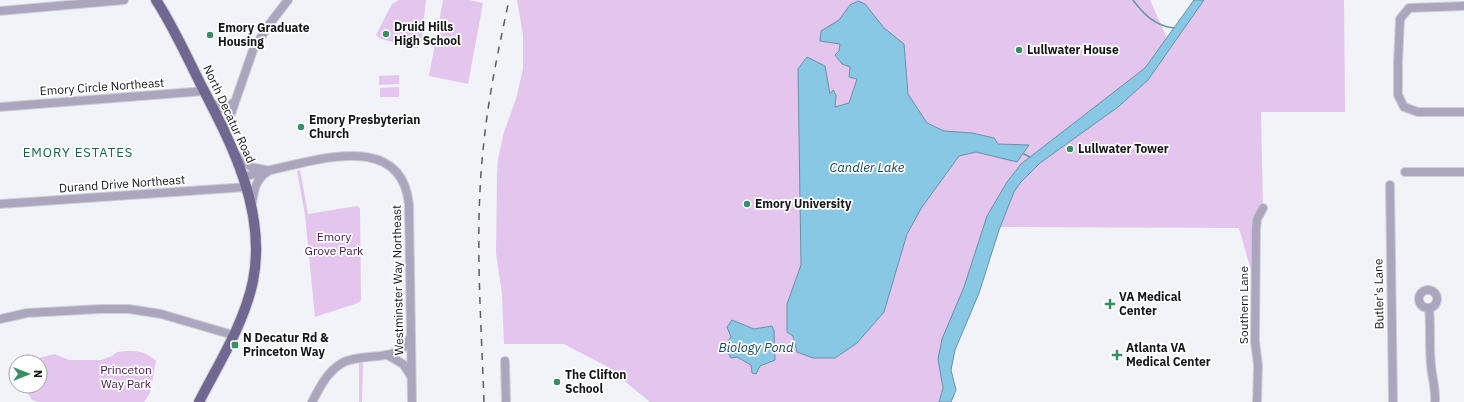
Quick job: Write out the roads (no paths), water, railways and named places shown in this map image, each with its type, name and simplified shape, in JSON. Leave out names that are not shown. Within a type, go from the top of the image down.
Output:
[{"type":"main road","name":"North Decatur Road","points":[[156,0],[169,21],[225,131],[243,177],[252,207],[256,250],[253,280],[244,312],[199,402]]},
{"type":"street","points":[[0,11],[124,0]]},
{"type":"street","points":[[225,131],[233,103],[258,41],[288,0]]},
{"type":"street","points":[[1464,6],[1409,8],[1400,19],[1398,63],[1398,95],[1404,107],[1418,112],[1464,112]]},
{"type":"street","name":"Emory Circle Northeast","points":[[0,107],[205,91]]},
{"type":"street","points":[[211,103],[221,109],[226,109],[233,103]]},
{"type":"street","name":"Westminster Way Northeast","points":[[234,153],[251,167],[262,170],[271,170]]},
{"type":"street","name":"Westminster Way Northeast","points":[[243,177],[331,158],[367,156],[384,162],[399,175],[406,188],[409,205],[412,402]]},
{"type":"street","points":[[252,207],[254,187],[263,174],[271,170]]},
{"type":"street","points":[[1405,172],[1464,172]]},
{"type":"street","name":"Butler's Lane","points":[[1390,185],[1393,402]]},
{"type":"street","name":"Durand Drive Northeast","points":[[0,204],[246,187]]},
{"type":"street","name":"Southern Lane","points":[[1257,402],[1257,354],[1255,342],[1256,230],[1257,219],[1263,208]]},
{"type":"street","points":[[0,319],[27,313],[100,308],[129,309],[161,314],[233,335]]},
{"type":"street","points":[[1429,308],[1432,328],[1430,364],[1436,392],[1435,402]]},
{"type":"street","points":[[312,402],[323,380],[341,364],[356,358],[389,356],[405,346],[412,331]]},
{"type":"street","points":[[389,356],[403,364],[412,376]]},
{"type":"street","points":[[505,361],[506,402]]},
{"type":"water","points":[[1194,0],[1204,0],[1148,80],[1118,107],[1040,163],[1020,183],[1014,192],[999,230],[979,293],[955,350],[951,370],[956,390],[951,402],[939,402],[943,388],[938,359],[942,339],[964,287],[987,216],[1007,182],[1021,164],[1145,68]]},
{"type":"water","name":"Candler Lake","points":[[858,1],[865,4],[884,28],[904,44],[908,94],[927,123],[944,131],[972,133],[994,138],[998,144],[1029,145],[1017,162],[976,152],[959,156],[922,207],[907,234],[884,312],[857,343],[835,358],[813,358],[797,352],[793,336],[787,332],[787,304],[801,265],[798,69],[807,57],[825,66],[830,94],[833,90],[836,95],[835,107],[849,103],[857,79],[849,77],[850,67],[842,64],[835,55],[839,51],[840,44],[820,41],[821,31],[839,20],[850,5]]},
{"type":"water","name":"Biology Pond","points":[[732,320],[754,329],[772,326],[774,331],[775,360],[760,366],[756,374],[752,373],[751,365],[737,357],[731,358],[724,346],[731,337],[727,327]]},
{"type":"waterway","points":[[1133,0],[1151,19],[1162,25],[1174,28]]},
{"type":"waterway","points":[[1024,154],[1030,157]]},
{"type":"railway","points":[[484,402],[479,271],[479,206],[481,173],[489,105],[509,0]]},
{"type":"place","name":"Druid Hills High School","points":[[386,34]]},
{"type":"place","name":"Emory Graduate Housing","points":[[210,35]]},
{"type":"place","name":"Lullwater House","points":[[1019,50]]},
{"type":"place","name":"Emory Presbyterian Church","points":[[301,127]]},
{"type":"place","name":"Lullwater Tower","points":[[1070,149]]},
{"type":"place","name":"Emory University","points":[[747,204]]},
{"type":"place","name":"VA Medical Center","points":[[1110,304]]},
{"type":"place","name":"N Decatur Rd & Princeton Way","points":[[235,345]]},
{"type":"place","name":"Atlanta VA Medical Center","points":[[1117,355]]},
{"type":"place","name":"The Clifton School","points":[[557,382]]},
{"type":"district","name":"EMORY ESTATES","points":[[78,152]]},
{"type":"park label","name":"Emory Grove Park","points":[[334,244]]},
{"type":"park label","name":"Princeton Way Park","points":[[126,377]]}]
